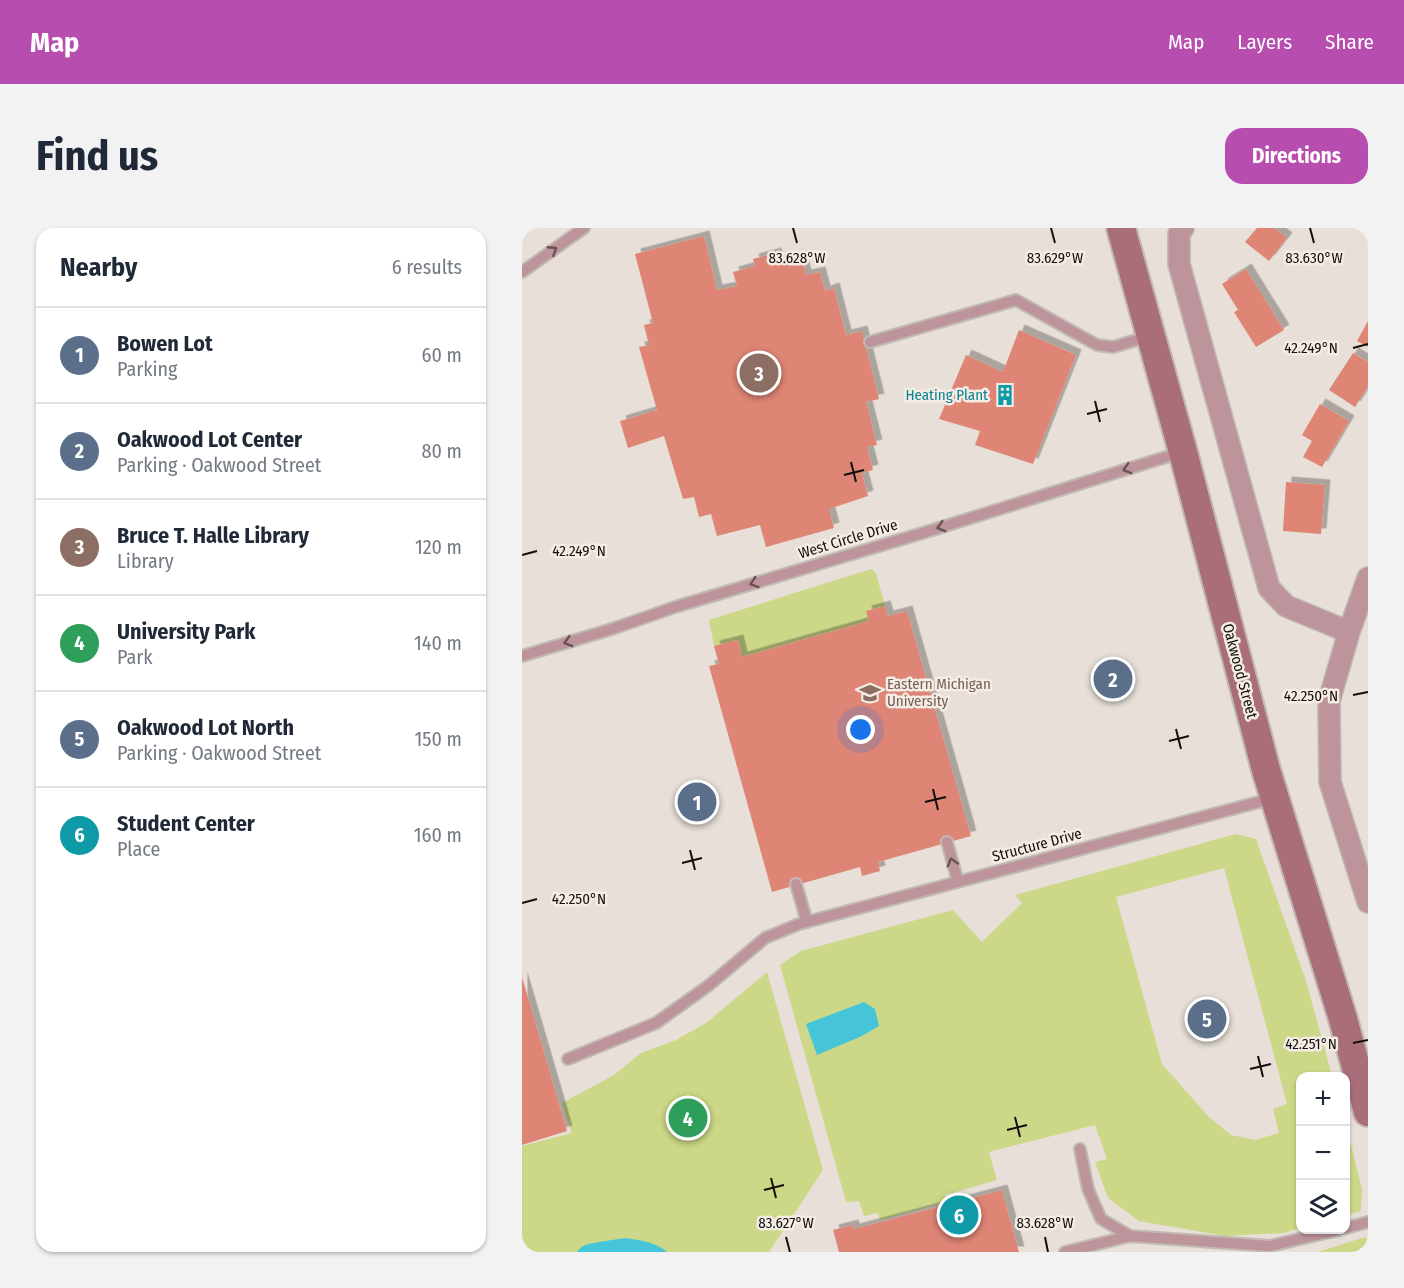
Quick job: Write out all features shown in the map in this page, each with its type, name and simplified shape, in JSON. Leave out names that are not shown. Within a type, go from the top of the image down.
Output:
[{"type":"street","name":"Oakwood Street","points":[[1121,228],[1183,452],[1266,770],[1368,1112]]},
{"type":"street","points":[[1180,230],[1179,264],[1269,588],[1286,606],[1349,632]]},
{"type":"street","points":[[1368,578],[1329,701],[1330,782],[1368,902]]},
{"type":"lane","points":[[522,272],[584,228]]},
{"type":"lane","points":[[870,342],[1016,300],[1097,345],[1113,347],[1151,336]]},
{"type":"lane","name":"West Circle Drive","points":[[522,656],[1183,452]]},
{"type":"lane","name":"Structure Drive","points":[[568,1059],[656,1023],[708,986],[765,938],[799,924],[1274,798]]},
{"type":"lane","points":[[947,842],[958,882]]},
{"type":"lane","points":[[796,884],[807,922]]},
{"type":"lane","points":[[1080,1149],[1088,1189],[1101,1219],[1130,1236]]},
{"type":"lane","points":[[1350,1227],[1368,1222]]},
{"type":"lane","points":[[1065,1252],[1130,1236],[1270,1246],[1321,1234]]},
{"type":"green space","points":[[871,569],[876,573],[885,606],[867,611],[869,621],[742,657],[738,640],[714,646],[709,620]]},
{"type":"green space","points":[[1236,834],[1256,839],[1307,984],[1331,1072],[1296,1072],[1296,1229],[1284,1233],[1225,1236],[1139,1221],[1108,1198],[1095,1162],[1107,1159],[1095,1125],[989,1152],[997,1180],[945,1195],[946,1202],[880,1220],[878,1213],[864,1216],[859,1201],[846,1202],[780,965],[801,951],[953,910],[982,942],[1022,903],[1015,895]],"holes":[[[1224,868],[1287,1104],[1273,1109],[1279,1133],[1255,1140],[1231,1135],[1208,1116],[1162,1064],[1116,897]]]},
{"type":"green space","points":[[767,972],[823,1170],[769,1252],[522,1252],[522,1146],[572,1133],[562,1103],[614,1075],[641,1053],[676,1040],[706,1023]]},
{"type":"green space","points":[[1350,1141],[1362,1189],[1361,1211],[1350,1214]]},
{"type":"green space","points":[[1365,1237],[1368,1239],[1368,1252],[1318,1252]]},
{"type":"water","points":[[864,1002],[875,1009],[879,1026],[862,1036],[817,1055],[806,1024]]},
{"type":"water","points":[[625,1238],[653,1244],[667,1252],[577,1252],[587,1244]]},
{"type":"building","points":[[1257,228],[1274,228],[1287,238],[1269,261],[1245,242]]},
{"type":"building","points":[[704,236],[717,290],[737,286],[733,272],[755,266],[753,259],[776,253],[778,261],[801,256],[806,275],[820,272],[825,291],[834,288],[846,335],[862,331],[879,399],[866,402],[877,445],[867,447],[873,470],[862,473],[868,496],[829,509],[834,528],[766,547],[760,525],[717,536],[711,514],[699,517],[694,497],[683,499],[664,436],[628,448],[620,421],[657,410],[639,347],[649,345],[644,325],[653,323],[635,254]]},
{"type":"building","points":[[1246,269],[1284,330],[1256,347],[1234,312],[1238,310],[1222,284]]},
{"type":"building","points":[[1368,321],[1368,347],[1357,341]]},
{"type":"building","name":"Heating Plant","points":[[1019,330],[1076,355],[1033,464],[975,445],[980,431],[939,419],[966,355],[1003,372]]},
{"type":"building","points":[[1353,353],[1368,362],[1368,386],[1355,407],[1329,390]]},
{"type":"building","points":[[1320,404],[1349,421],[1322,467],[1303,457],[1312,441],[1302,435]]},
{"type":"building","points":[[1286,482],[1325,485],[1321,534],[1283,531]]},
{"type":"building","points":[[885,606],[888,616],[907,611],[971,836],[878,862],[880,871],[862,876],[860,867],[772,892],[709,666],[719,664],[714,646],[738,640],[742,657],[869,621],[866,611]]},
{"type":"building","points":[[522,977],[567,1131],[522,1145]]},
{"type":"building","points":[[1002,1190],[1019,1252],[839,1252],[833,1230],[853,1225],[854,1229]]},
{"type":"place","name":"Bruce T. Halle Library","points":[[759,373]]},
{"type":"place","name":"Heating Plant","points":[[1005,395]]},
{"type":"place","name":"Oakwood Lot Center","points":[[1113,679]]},
{"type":"place","name":"Eastern Michigan University","points":[[870,693]]},
{"type":"place","name":"Bowen Lot","points":[[697,802]]},
{"type":"place","name":"Oakwood Lot North","points":[[1207,1019]]},
{"type":"place","name":"University Park","points":[[688,1118]]},
{"type":"place","name":"Student Center","points":[[959,1215]]}]
